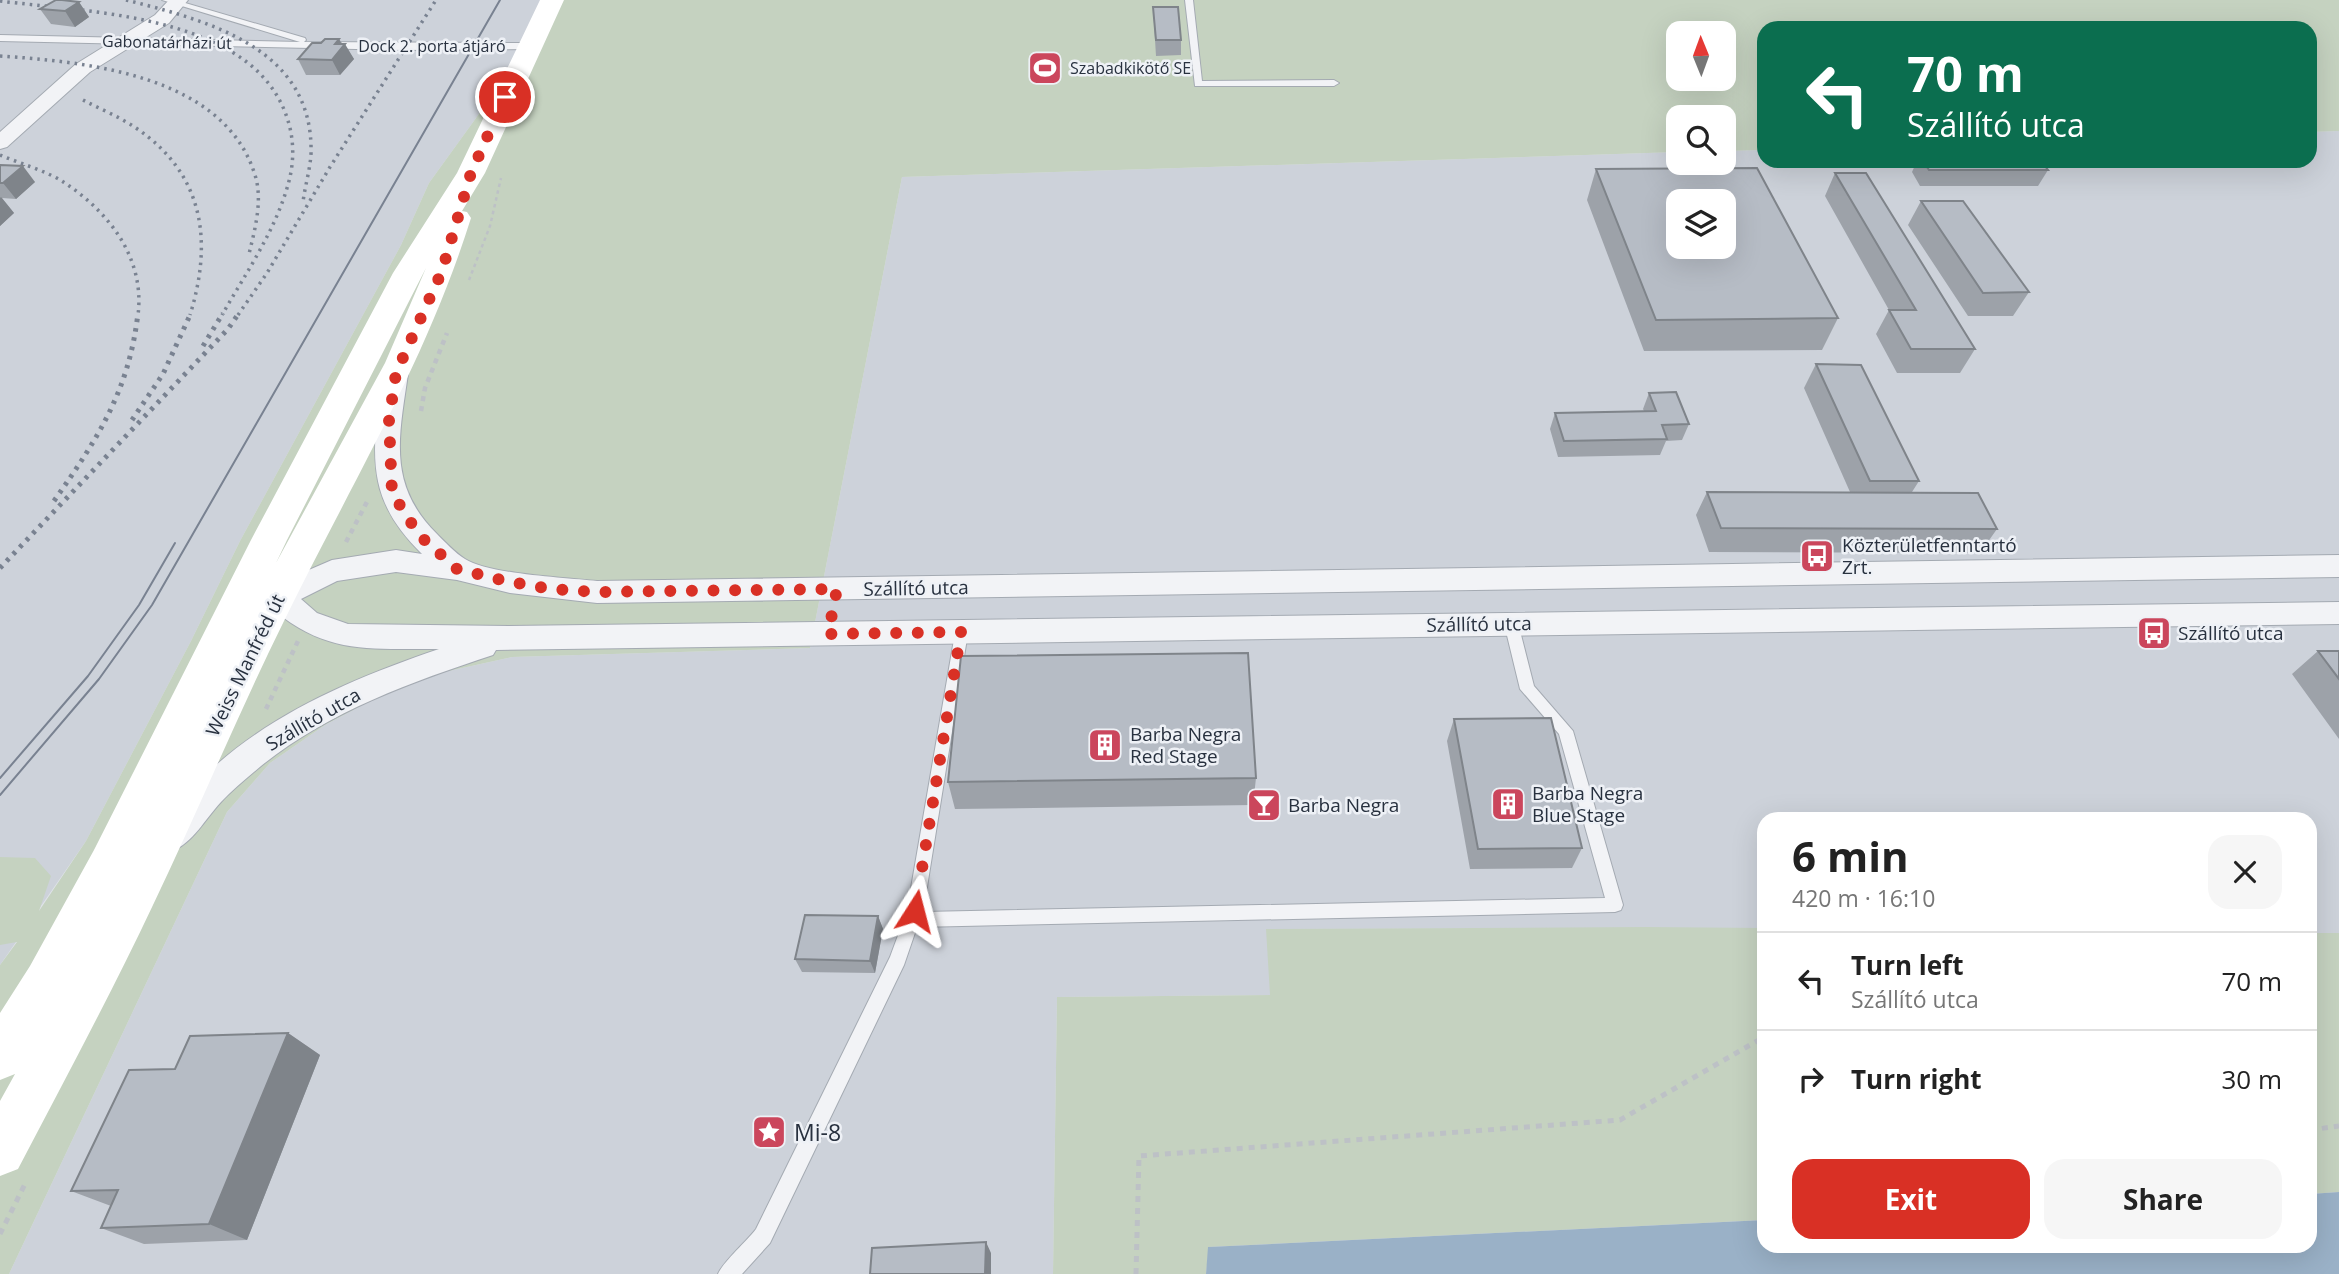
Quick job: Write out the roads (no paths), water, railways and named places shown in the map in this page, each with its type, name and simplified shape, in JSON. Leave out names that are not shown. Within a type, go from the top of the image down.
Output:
[{"type":"main road","name":"Weiss Manfréd út","points":[[0,1151],[75,1014],[277,596],[396,373],[442,271],[471,173],[528,46],[552,0]]},
{"type":"main road","name":"Weiss Manfréd út","points":[[0,1056],[47,982],[110,864],[269,540],[408,273],[471,173]]},
{"type":"street","points":[[0,143],[77,72],[102,53],[162,19],[174,1]]},
{"type":"street","name":"Szállító utca","points":[[396,373],[389,420],[392,493],[419,535],[457,569]]},
{"type":"street","points":[[221,640],[248,616],[277,596],[269,540]]},
{"type":"street","name":"Szállító utca","points":[[2339,566],[597,592],[510,582],[457,569],[397,561],[332,571],[277,596],[307,621],[347,635],[509,638],[2339,612]]},
{"type":"street","points":[[2207,567],[2242,614]]},
{"type":"street","points":[[1688,575],[1704,620]]},
{"type":"street","points":[[1251,581],[1255,627]]},
{"type":"street","points":[[828,634],[837,589]]},
{"type":"street","name":"Szállító utca","points":[[153,857],[220,782],[286,729],[406,670],[509,638]]},
{"type":"lane","points":[[1189,0],[1198,84],[1334,83]]},
{"type":"lane","points":[[174,1],[320,45]]},
{"type":"lane","name":"Gabonatárházi út","points":[[0,38],[335,45]]},
{"type":"lane","name":"Dock 2. porta átjáró","points":[[335,45],[528,46]]},
{"type":"lane","points":[[912,920],[1615,905],[1566,732],[1527,689],[1511,623]]},
{"type":"lane","points":[[728,1274],[750,1254],[763,1236],[898,959],[912,920],[961,632]]},
{"type":"water","points":[[2339,1192],[2339,1274],[1206,1274],[1208,1247],[1757,1220],[1757,1253],[2317,1253],[2317,1194]]},
{"type":"tram line","points":[[0,795],[99,679],[152,605],[500,0]]},
{"type":"tram line","points":[[0,778],[88,676],[139,605],[175,543]]},
{"type":"railway","points":[[126,0],[222,30],[251,45],[276,64],[295,88],[307,118],[311,154],[303,202]]},
{"type":"railway","points":[[238,315],[267,273],[330,167],[436,0]]},
{"type":"railway","points":[[0,1],[115,15],[156,23],[195,35],[230,51],[260,74],[281,103],[292,141],[292,161],[284,199],[251,267],[222,315]]},
{"type":"railway","points":[[0,56],[73,63],[149,80],[184,95],[214,115],[239,141],[255,175],[258,204],[249,254]]},
{"type":"railway","points":[[83,100],[130,124],[159,146],[176,166],[189,188],[201,235],[201,261],[190,315]]},
{"type":"railway","points":[[0,155],[65,183],[110,223],[121,239],[136,275],[138,315]]},
{"type":"railway","points":[[54,501],[109,413],[127,366],[138,313]]},
{"type":"railway","points":[[132,420],[163,374],[191,313]]},
{"type":"railway","points":[[203,346],[223,313]]},
{"type":"railway","points":[[0,568],[228,329],[239,313]]},
{"type":"place","name":"Szabadkikötő SE","points":[[1045,68]]},
{"type":"place","name":"Közterületfenntartó Zrt.","points":[[1817,556]]},
{"type":"place","name":"Szállító utca","points":[[2154,633]]},
{"type":"place","name":"Barba Negra Red Stage","points":[[1105,745]]},
{"type":"place","name":"Barba Negra Blue Stage","points":[[1508,804]]},
{"type":"place","name":"Barba Negra","points":[[1264,805]]},
{"type":"place","name":"Mi-8","points":[[769,1132]]}]
